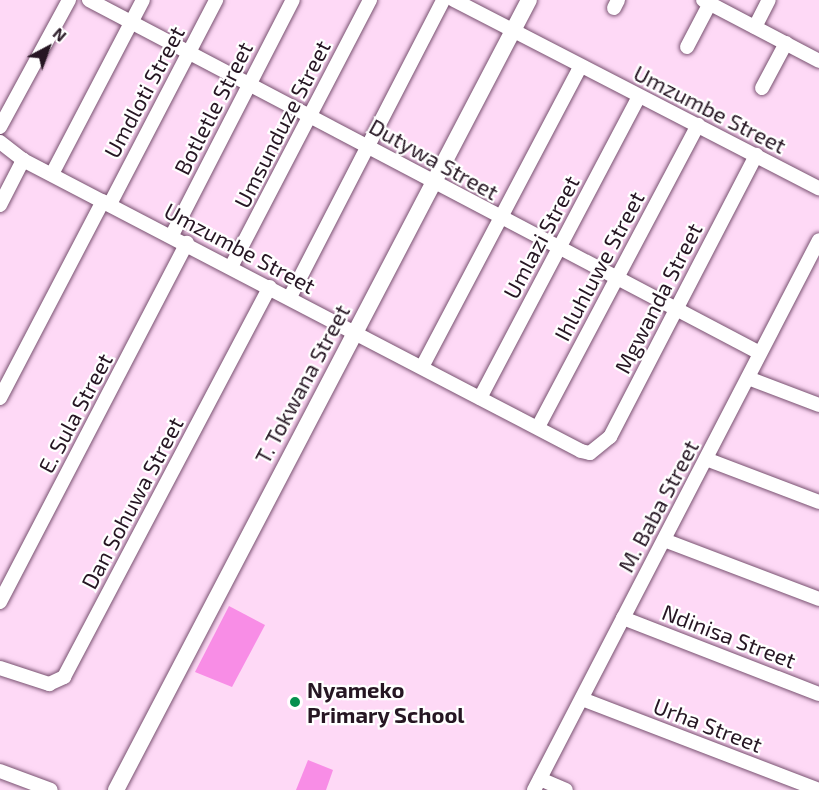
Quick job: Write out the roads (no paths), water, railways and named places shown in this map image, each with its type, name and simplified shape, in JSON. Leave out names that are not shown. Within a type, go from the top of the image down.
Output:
[{"type":"street","points":[[0,127],[69,0]]},
{"type":"street","name":"Dutywa Street","points":[[89,0],[368,146],[433,184],[760,353]]},
{"type":"street","points":[[52,174],[143,0]]},
{"type":"street","name":"Umdloti Street","points":[[0,398],[216,0]]},
{"type":"street","name":"Botletle Street","points":[[172,235],[293,0]]},
{"type":"street","name":"Umsunduze Street","points":[[231,267],[370,0]]},
{"type":"street","points":[[290,297],[443,0]]},
{"type":"street","name":"Umzumbe Street","points":[[454,0],[819,188]]},
{"type":"street","name":"T. Tokwana Street","points":[[116,790],[529,0]]},
{"type":"street","points":[[755,27],[769,0]]},
{"type":"street","points":[[687,47],[707,2],[786,43],[817,55]]},
{"type":"street","points":[[762,88],[786,43]]},
{"type":"street","points":[[422,368],[581,66]]},
{"type":"street","name":"Umlazi Street","points":[[480,398],[639,97]]},
{"type":"street","name":"Ihluhluwe Street","points":[[537,427],[698,125]]},
{"type":"street","name":"Umzumbe Street","points":[[0,142],[23,160],[172,235],[581,452],[590,453]]},
{"type":"street","name":"Mgwanda Street","points":[[590,453],[610,437],[756,155]]},
{"type":"street","points":[[0,205],[23,160]]},
{"type":"street","name":"M. Baba Street","points":[[537,785],[819,240]]},
{"type":"street","name":"E. Sula Street","points":[[0,602],[187,243]]},
{"type":"street","name":"Dan Sohuwa Street","points":[[0,668],[49,684],[64,677],[270,287]]},
{"type":"street","points":[[748,378],[818,403]]},
{"type":"street","points":[[706,459],[819,502]]},
{"type":"street","points":[[664,540],[819,599]]},
{"type":"street","name":"Ndinisa Street","points":[[623,618],[819,694]]},
{"type":"street","name":"Urha Street","points":[[582,699],[819,790]]},
{"type":"street","points":[[0,771],[51,790]]},
{"type":"street","points":[[537,785],[566,790]]},
{"type":"place","name":"Nyameko Primary School","points":[[295,702]]}]
